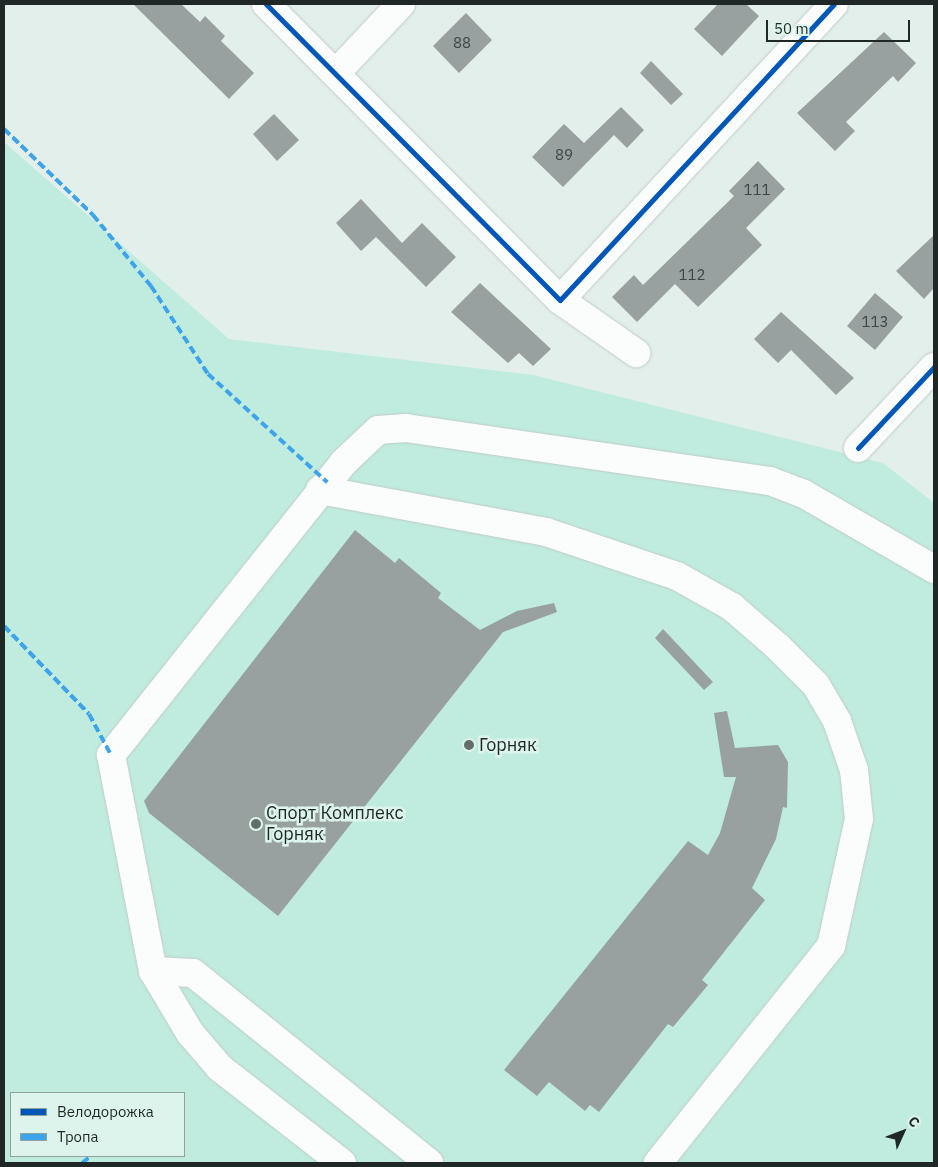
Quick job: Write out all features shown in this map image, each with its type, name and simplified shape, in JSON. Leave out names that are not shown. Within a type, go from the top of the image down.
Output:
[{"type":"street","points":[[266,4],[560,300],[636,353]]},
{"type":"street","points":[[336,73],[401,4]]},
{"type":"street","points":[[560,300],[834,4]]},
{"type":"street","points":[[858,448],[934,367]]},
{"type":"street","points":[[342,1163],[220,1068],[190,1033],[153,971],[111,755],[320,490],[378,430],[406,428],[770,481],[804,494],[934,569]]},
{"type":"street","points":[[320,490],[546,532],[677,576],[732,607],[778,647],[816,685],[837,721],[854,770],[859,819],[830,946],[658,1163]]},
{"type":"street","points":[[153,971],[193,973],[429,1163]]},
{"type":"green space","name":"Горняк","points":[[4,142],[229,339],[533,375],[883,463],[934,503],[934,1163],[4,1163]]},
{"type":"building","points":[[133,4],[181,4],[200,22],[205,16],[225,36],[221,41],[254,73],[229,99]]},
{"type":"building","points":[[718,4],[746,4],[759,16],[722,56],[694,29]]},
{"type":"building","points":[[466,13],[492,40],[459,73],[433,46]]},
{"type":"building","points":[[884,32],[916,63],[898,82],[893,76],[846,122],[855,131],[835,151],[797,113]]},
{"type":"building","points":[[651,61],[683,94],[671,105],[640,73]]},
{"type":"building","points":[[621,107],[644,130],[627,148],[614,135],[563,187],[532,157],[564,124],[584,143]]},
{"type":"building","points":[[274,114],[299,140],[277,161],[253,134]]},
{"type":"building","points":[[758,161],[785,189],[746,228],[762,245],[698,307],[675,284],[637,322],[612,297],[634,275],[643,285],[734,196],[729,191]]},
{"type":"building","points":[[361,199],[402,243],[422,223],[456,257],[426,287],[376,237],[361,251],[336,223]]},
{"type":"building","points":[[934,235],[934,288],[924,299],[896,271]]},
{"type":"building","points":[[480,283],[551,349],[533,366],[519,353],[508,363],[451,312]]},
{"type":"building","points":[[875,293],[903,317],[875,350],[847,326]]},
{"type":"building","points":[[781,312],[854,378],[836,395],[791,350],[778,363],[754,339]]},
{"type":"building","name":"Спорт Комплекс Горняк","points":[[355,530],[395,563],[399,558],[441,593],[438,598],[480,630],[517,611],[554,603],[557,612],[503,632],[278,916],[149,813],[144,801]]},
{"type":"building","points":[[663,629],[713,682],[704,690],[655,638]]},
{"type":"building","points":[[727,711],[735,748],[778,745],[788,762],[787,808],[783,807],[776,839],[752,888],[765,900],[702,980],[708,985],[673,1027],[668,1024],[599,1112],[590,1105],[585,1111],[549,1082],[537,1096],[504,1070],[688,841],[708,855],[720,833],[736,777],[724,777],[714,713]]},
{"type":"marked path","points":[[4,129],[93,215],[151,286],[208,374],[327,482]]},
{"type":"marked path","points":[[4,626],[89,714],[111,755]]},
{"type":"marked path","points":[[82,1163],[90,1157]]},
{"type":"cycle path","points":[[266,4],[560,300],[834,4]]},
{"type":"cycle path","points":[[858,448],[934,367]]},
{"type":"place","name":"Горняк","points":[[469,745]]},
{"type":"place","name":"Спорт Комплекс Горняк","points":[[256,824]]}]
